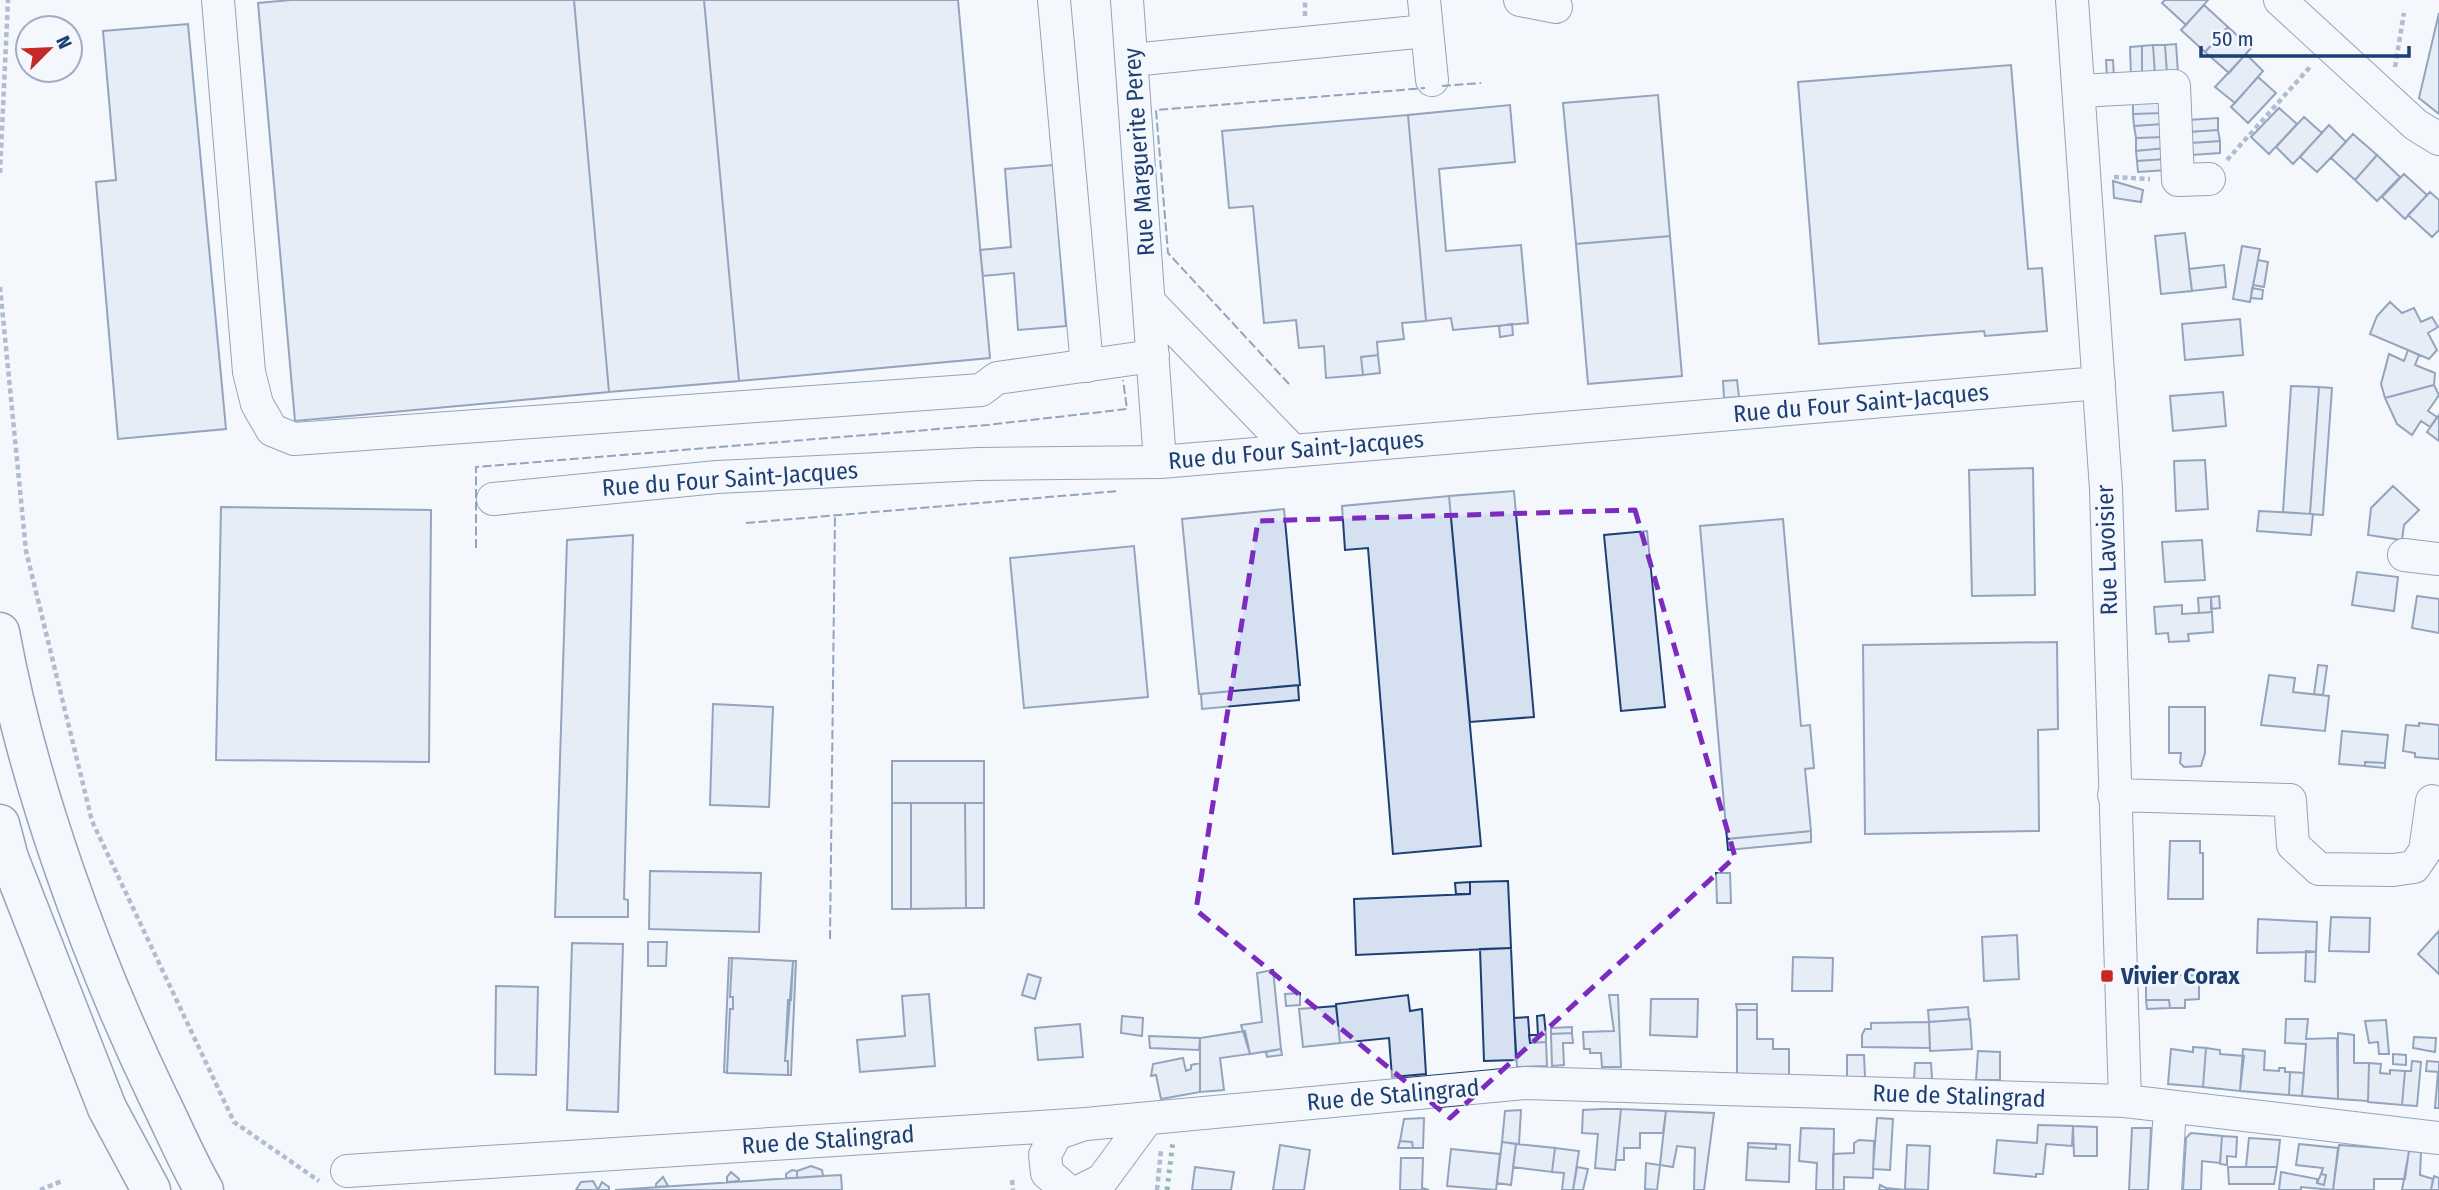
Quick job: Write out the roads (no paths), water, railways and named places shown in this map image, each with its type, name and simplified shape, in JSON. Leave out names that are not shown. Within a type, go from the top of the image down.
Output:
[{"type":"main road","points":[[0,632],[33,764],[71,885],[128,1034],[204,1190]]},
{"type":"main road","points":[[0,824],[9,858],[107,1108],[151,1190]]},
{"type":"street","points":[[218,0],[249,372],[257,404],[271,430],[294,439],[981,390],[997,378],[1153,356]]},
{"type":"street","points":[[1054,0],[1087,366]]},
{"type":"street","name":"Rue Marguerite Perey","points":[[1127,0],[1151,304],[1160,461]]},
{"type":"street","points":[[1520,0],[1556,7]]},
{"type":"street","name":"Rue Lavoisier","points":[[2072,0],[2106,489],[2125,1101]]},
{"type":"street","points":[[2280,0],[2416,125],[2439,139]]},
{"type":"street","points":[[1132,60],[1425,15],[1432,80]]},
{"type":"street","points":[[2079,90],[2174,86],[2178,180],[2209,179]]},
{"type":"street","points":[[1151,304],[1293,452]]},
{"type":"street","name":"Rue du Four Saint-Jacques","points":[[493,499],[717,477],[978,464],[1160,461],[1293,452],[2099,383]]},
{"type":"street","points":[[2404,555],[2439,559]]},
{"type":"street","points":[[2114,796],[2290,800],[2293,845],[2319,869],[2381,870],[2414,867],[2425,851],[2432,801]]},
{"type":"street","name":"Rue de Stalingrad","points":[[346,1182],[1147,1119],[1526,1083],[2125,1101],[2439,1138]]},
{"type":"street","points":[[2165,1190],[2170,1107]]},
{"type":"street","points":[[1082,1190],[1102,1180],[1147,1119]]},
{"type":"street","points":[[1067,1190],[1047,1173],[1045,1155],[1056,1135],[1086,1124]]},
{"type":"place","name":"Vivier Corax","points":[[2107,976]]}]
